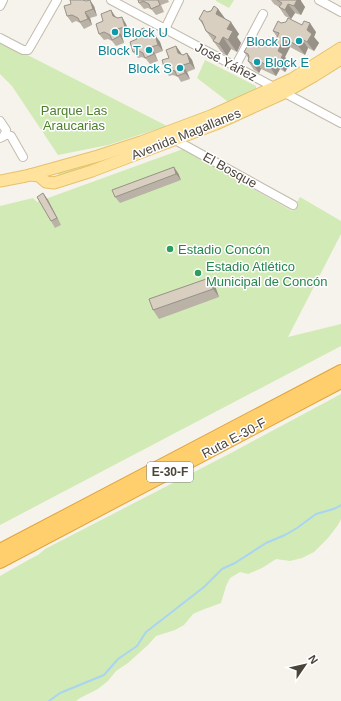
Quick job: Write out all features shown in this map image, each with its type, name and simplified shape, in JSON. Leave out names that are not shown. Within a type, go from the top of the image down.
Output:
[{"type":"highway","name":"Ruta E-30-F","points":[[0,550],[341,371]]},
{"type":"highway","name":"Ruta E-30-F","points":[[0,562],[341,382]]},
{"type":"main road","name":"Avenida Magallanes","points":[[279,91],[303,72],[341,48]]},
{"type":"main road","name":"Avenida Magallanes","points":[[26,176],[38,176],[49,183],[58,182],[92,171],[173,135],[213,115],[279,91],[314,76],[341,59]]},
{"type":"main road","name":"Avenida Magallanes","points":[[0,181],[26,176],[173,135]]},
{"type":"main road","points":[[58,182],[54,175],[55,171],[61,166]]},
{"type":"street","points":[[0,6],[3,0]]},
{"type":"street","points":[[0,38],[23,50],[28,50],[57,0]]},
{"type":"street","name":"José Yáñez","points":[[111,0],[341,123]]},
{"type":"street","points":[[165,29],[180,0]]},
{"type":"street","points":[[319,0],[341,12]]},
{"type":"street","points":[[235,67],[263,14]]},
{"type":"street","points":[[0,121],[6,130],[3,136],[11,136],[23,157]]},
{"type":"street","name":"El Bosque","points":[[173,135],[293,205]]},
{"type":"green space","points":[[216,0],[234,0],[229,8]]},
{"type":"green space","name":"Parque Las Araucarias","points":[[0,41],[167,126],[108,145],[58,155],[12,86],[0,74]]},
{"type":"green space","points":[[205,60],[256,86],[255,91],[231,104],[197,78]]},
{"type":"green space","points":[[165,136],[93,167],[59,176],[58,174],[59,172]]},
{"type":"green space","points":[[183,149],[292,211],[300,197],[341,221],[341,234],[288,337],[341,324],[341,346],[0,525],[0,206],[33,198],[37,202]]},
{"type":"green space","points":[[341,394],[341,519],[328,538],[314,552],[302,558],[290,561],[276,559],[262,568],[248,574],[240,572],[230,578],[221,603],[193,614],[184,625],[175,630],[156,636],[128,663],[116,671],[108,681],[98,689],[76,701],[0,701],[0,576],[38,555],[45,549]]},
{"type":"building","points":[[70,0],[90,0],[93,9],[85,12],[88,19],[80,22],[78,18],[72,15],[67,16],[64,6],[71,4]]},
{"type":"building","points":[[138,0],[158,0],[160,5],[151,9],[149,4],[143,1],[139,3]]},
{"type":"building","points":[[277,0],[297,0],[294,6],[288,4],[285,10],[279,7],[282,3]]},
{"type":"building","points":[[214,6],[218,9],[216,14],[231,22],[227,29],[233,31],[228,40],[223,37],[219,44],[213,41],[216,37],[206,31],[202,21],[199,19],[204,10],[207,12],[211,11]]},
{"type":"building","points":[[111,10],[113,16],[118,18],[122,17],[125,27],[117,29],[120,36],[112,40],[110,35],[104,32],[99,34],[96,24],[103,21],[101,14]]},
{"type":"building","points":[[288,18],[302,25],[304,21],[310,23],[307,30],[312,34],[307,42],[302,39],[298,46],[284,38],[278,51],[283,54],[279,63],[273,60],[270,67],[255,59],[253,64],[248,61],[248,54],[244,52],[249,43],[257,43],[259,39],[273,46],[279,33],[273,31],[278,21],[281,23],[286,22]]},
{"type":"building","points":[[144,28],[147,34],[152,36],[155,35],[158,45],[151,47],[154,54],[145,58],[143,53],[137,50],[133,52],[130,42],[137,39],[134,32]]},
{"type":"building","points":[[176,46],[178,53],[183,55],[187,53],[190,63],[183,65],[185,73],[177,76],[175,71],[169,69],[165,70],[162,60],[169,58],[166,50]]},
{"type":"building","points":[[174,167],[176,174],[115,197],[112,190]]},
{"type":"building","points":[[43,193],[57,218],[51,221],[37,197]]},
{"type":"building","points":[[209,278],[213,289],[153,310],[149,299]]},
{"type":"waterway","points":[[49,701],[60,693],[104,675],[118,659],[137,646],[146,632],[204,587],[222,569],[235,563],[266,543],[297,528],[316,514],[341,505]]},
{"type":"place","name":"Block U","points":[[115,32]]},
{"type":"place","name":"Block D","points":[[299,41]]},
{"type":"place","name":"Block T","points":[[149,50]]},
{"type":"place","name":"Block E","points":[[257,62]]},
{"type":"place","name":"Block S","points":[[180,68]]},
{"type":"place","name":"Estadio Concón","points":[[170,249]]},
{"type":"place","name":"Estadio Atlético Municipal de Concón","points":[[198,273]]}]
